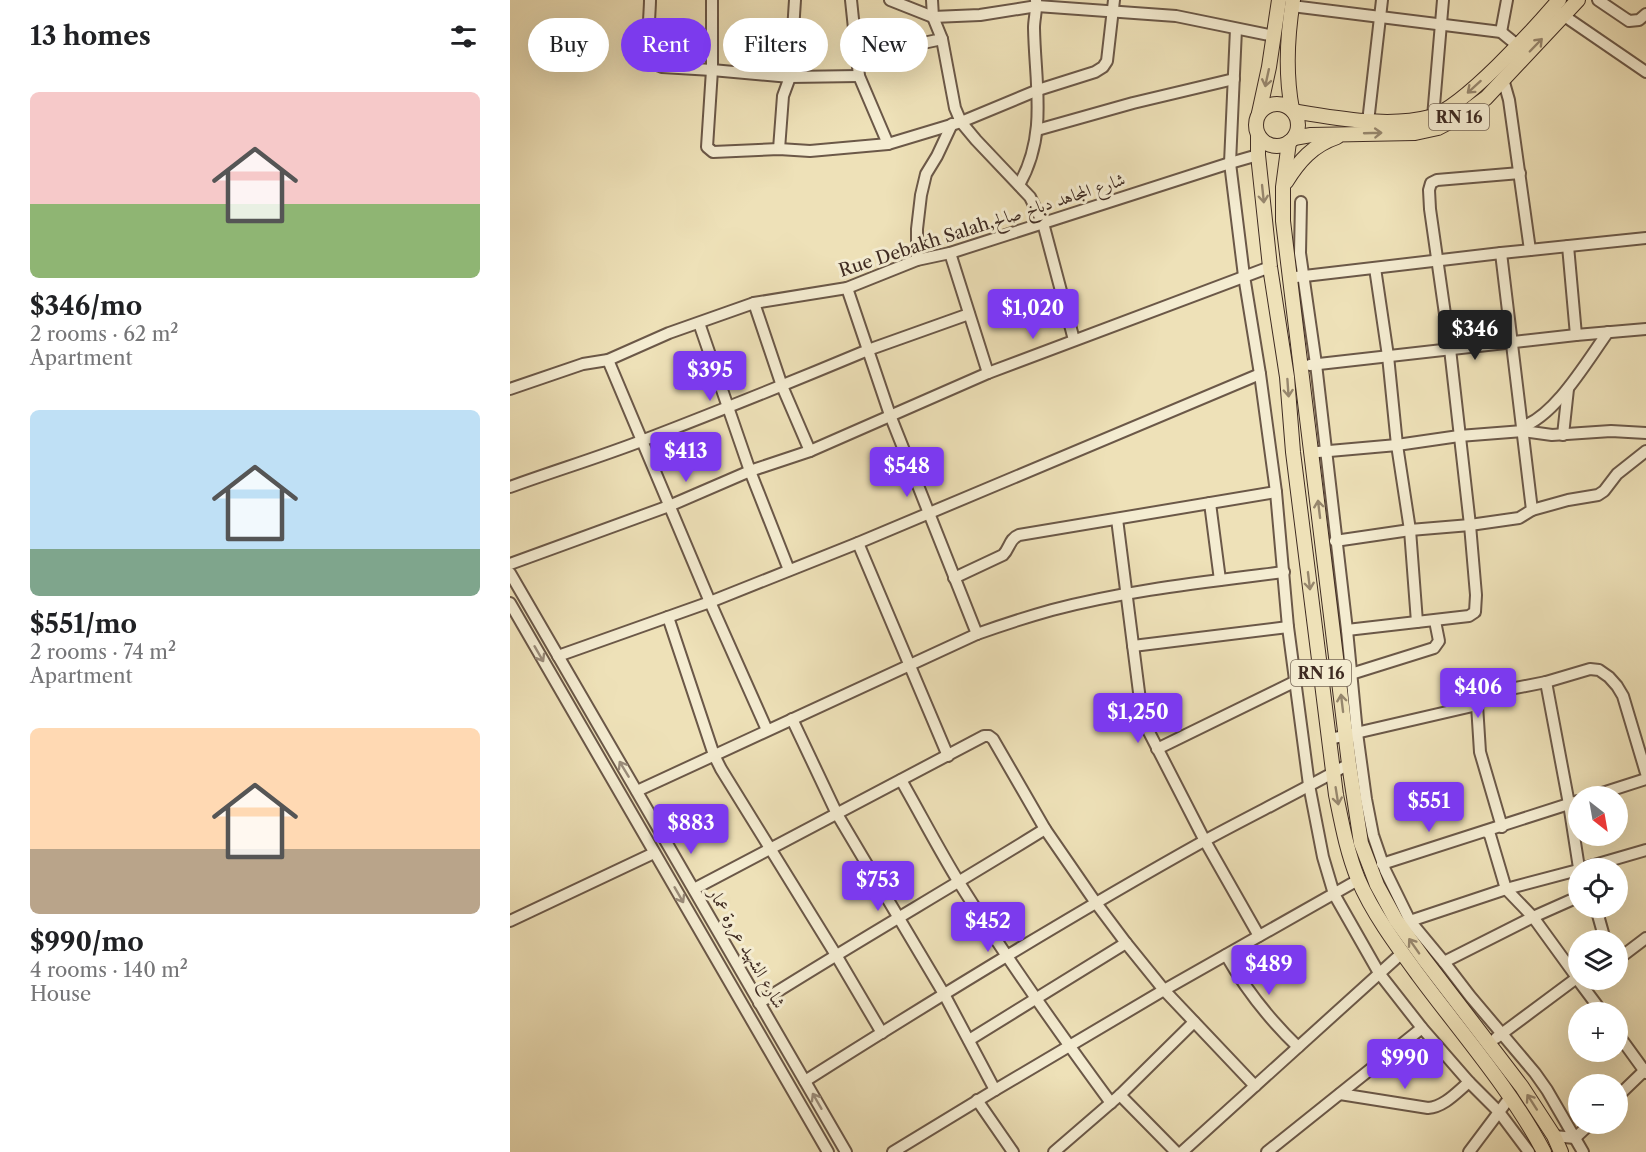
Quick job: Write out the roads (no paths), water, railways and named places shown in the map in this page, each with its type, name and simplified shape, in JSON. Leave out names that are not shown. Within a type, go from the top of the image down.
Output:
[{"type":"main road","points":[[1279,0],[1266,83],[1255,125],[1258,136],[1263,142],[1276,147],[1292,140],[1298,131],[1287,67],[1292,3]]},
{"type":"main road","name":"RN 16","points":[[1293,110],[1368,122],[1432,117],[1455,105],[1516,45],[1558,8],[1578,0]]},
{"type":"main road","name":"RN 16","points":[[1558,8],[1486,98],[1438,128],[1415,133],[1311,135],[1292,140],[1283,187],[1283,221],[1297,277],[1301,366],[1319,452],[1351,734],[1349,764],[1361,843],[1377,885],[1396,920],[1522,1086],[1554,1136],[1561,1152]]},
{"type":"main road","points":[[1259,113],[1270,104],[1286,105],[1293,110]]},
{"type":"main road","points":[[1283,187],[1295,167],[1319,144],[1352,134]]},
{"type":"main road","name":"RN 16","points":[[1258,136],[1270,267],[1287,377],[1293,452],[1333,773],[1346,846],[1358,880],[1386,929],[1511,1096],[1544,1152]]},
{"type":"street","points":[[650,0],[651,56],[655,64],[662,67],[790,77],[859,76]]},
{"type":"street","points":[[712,0],[712,70],[707,147],[713,152],[779,149],[810,151],[888,144],[957,123],[1038,90],[1075,79],[1103,67],[1107,61],[1114,6]]},
{"type":"street","points":[[779,149],[783,96],[790,77],[795,0]]},
{"type":"street","points":[[851,0],[853,18]]},
{"type":"street","points":[[890,0],[933,17],[980,15],[1036,3],[1114,6],[1274,36]]},
{"type":"street","points":[[917,260],[917,229],[926,174],[957,123],[942,39],[933,17],[932,0]]},
{"type":"street","points":[[1368,122],[1382,0]]},
{"type":"street","points":[[1432,117],[1443,0]]},
{"type":"street","points":[[1501,32],[1507,0]]},
{"type":"street","points":[[1598,0],[1629,21],[1639,20],[1646,14]]},
{"type":"street","points":[[1019,185],[1035,146],[1039,110],[1034,26],[1036,3]]},
{"type":"street","points":[[1292,3],[1381,18],[1501,32],[1516,45]]},
{"type":"street","points":[[1558,8],[1646,72]]},
{"type":"street","points":[[1236,29],[1230,163],[1276,492],[1288,627],[1309,785],[1323,857],[1334,894],[1379,973],[1422,1028],[1469,1082],[1499,1112],[1529,1152]]},
{"type":"street","points":[[928,42],[942,39]]},
{"type":"street","points":[[859,72],[888,144]]},
{"type":"street","points":[[1037,130],[1133,103],[1234,79]]},
{"type":"street","points":[[1503,79],[1509,100],[1530,250]]},
{"type":"street","points":[[957,123],[1030,197],[1043,223],[1074,340]]},
{"type":"street","name":"Rue Debakh Salah,شارع المجاهد دباخ صالح","points":[[510,389],[583,364],[608,360],[669,333],[754,303],[847,288],[917,260],[950,253],[1258,155]]},
{"type":"street","points":[[1347,630],[1435,621],[1469,616],[1475,612],[1476,595],[1470,525],[1429,190],[1431,183],[1437,180],[1520,173]]},
{"type":"street","points":[[1301,202],[1297,277],[1316,364],[1319,452],[1335,541],[1347,630],[1351,674],[1351,734],[1373,835],[1382,864],[1410,921],[1501,1035],[1536,1073],[1583,1152]]},
{"type":"street","points":[[1297,277],[1646,238]]},
{"type":"street","points":[[1568,246],[1576,335]]},
{"type":"street","points":[[950,253],[988,373]]},
{"type":"street","points":[[1501,253],[1532,510]]},
{"type":"street","points":[[510,564],[669,506],[750,471],[810,451],[988,373],[1270,267]]},
{"type":"street","points":[[1375,268],[1410,530],[1417,622]]},
{"type":"street","points":[[847,288],[890,415],[977,634]]},
{"type":"street","points":[[754,303],[782,386],[810,451]]},
{"type":"street","points":[[510,487],[642,441],[868,350],[969,314]]},
{"type":"street","points":[[699,323],[750,471],[789,570]]},
{"type":"street","points":[[1301,366],[1646,329]]},
{"type":"street","points":[[1319,452],[1397,445],[1522,429],[1543,415],[1568,389],[1608,332]]},
{"type":"street","points":[[608,360],[710,602],[768,730]]},
{"type":"street","points":[[558,656],[710,602],[858,543],[1260,374]]},
{"type":"street","points":[[1563,435],[1568,389]]},
{"type":"street","points":[[1335,541],[1520,518],[1532,510],[1598,495],[1617,474],[1644,452],[1641,433],[1611,431],[1540,435],[1522,429]]},
{"type":"street","points":[[954,578],[1003,555],[1010,541],[1019,535],[1276,492]]},
{"type":"street","points":[[1209,503],[1220,580]]},
{"type":"street","points":[[1117,519],[1141,708],[1146,726],[1205,841],[1259,936]]},
{"type":"street","points":[[858,543],[948,756]]},
{"type":"street","points":[[637,790],[977,634],[1052,610],[1126,594],[1284,572]]},
{"type":"street","name":"شارع الشهيد عروة عمار","points":[[510,573],[846,1152]]},
{"type":"street","name":"شارع الشهيد عروة عمار","points":[[510,603],[828,1152]]},
{"type":"street","points":[[668,617],[714,755],[728,782],[882,1033]]},
{"type":"street","points":[[1351,674],[1434,648],[1439,641],[1435,621]]},
{"type":"street","points":[[1133,646],[1288,627]]},
{"type":"street","points":[[1330,739],[1477,705],[1485,697],[1496,692],[1546,682],[1590,669],[1599,670],[1609,676],[1623,696],[1646,773]]},
{"type":"street","points":[[1157,749],[1296,681]]},
{"type":"street","points":[[1546,682],[1569,786]]},
{"type":"street","points":[[1477,705],[1480,752],[1502,827]]},
{"type":"street","points":[[792,719],[837,814],[944,994],[995,1090]]},
{"type":"street","points":[[694,889],[984,736],[991,737],[1045,830],[1126,943],[1164,990],[1255,1086]]},
{"type":"street","points":[[805,1081],[1096,903],[1205,841],[1349,764]]},
{"type":"street","points":[[1624,786],[1646,779]]},
{"type":"street","points":[[901,780],[959,882],[1007,956],[1111,1103]]},
{"type":"street","points":[[1382,864],[1568,805]]},
{"type":"street","points":[[759,1003],[1045,830]]},
{"type":"street","points":[[1486,831],[1490,835],[1506,889],[1533,917],[1568,964]]},
{"type":"street","points":[[1618,858],[1646,850]]},
{"type":"street","points":[[510,921],[654,853]]},
{"type":"street","points":[[1410,921],[1506,889],[1568,872]]},
{"type":"street","points":[[893,1152],[1164,990],[1358,880]]},
{"type":"street","points":[[1444,962],[1568,901]]},
{"type":"street","points":[[1628,952],[1646,938]]},
{"type":"street","points":[[969,1040],[1126,943]]},
{"type":"street","points":[[1182,1152],[1402,953]]},
{"type":"street","points":[[1226,956],[1240,981],[1258,1005],[1298,1047]]},
{"type":"street","points":[[1489,1044],[1568,985]]},
{"type":"street","points":[[1054,1152],[1120,1095],[1194,1022]]},
{"type":"street","points":[[1267,1152],[1422,1028]]},
{"type":"street","points":[[1628,1048],[1645,1071],[1628,1087]]},
{"type":"street","points":[[1340,1094],[1435,1108],[1469,1082]]},
{"type":"street","points":[[1120,1095],[1176,1152]]},
{"type":"street","points":[[1470,1152],[1511,1096]]},
{"type":"street","points":[[977,1100],[1014,1152]]},
{"type":"street","points":[[1554,1136],[1575,1138],[1579,1134]]}]
